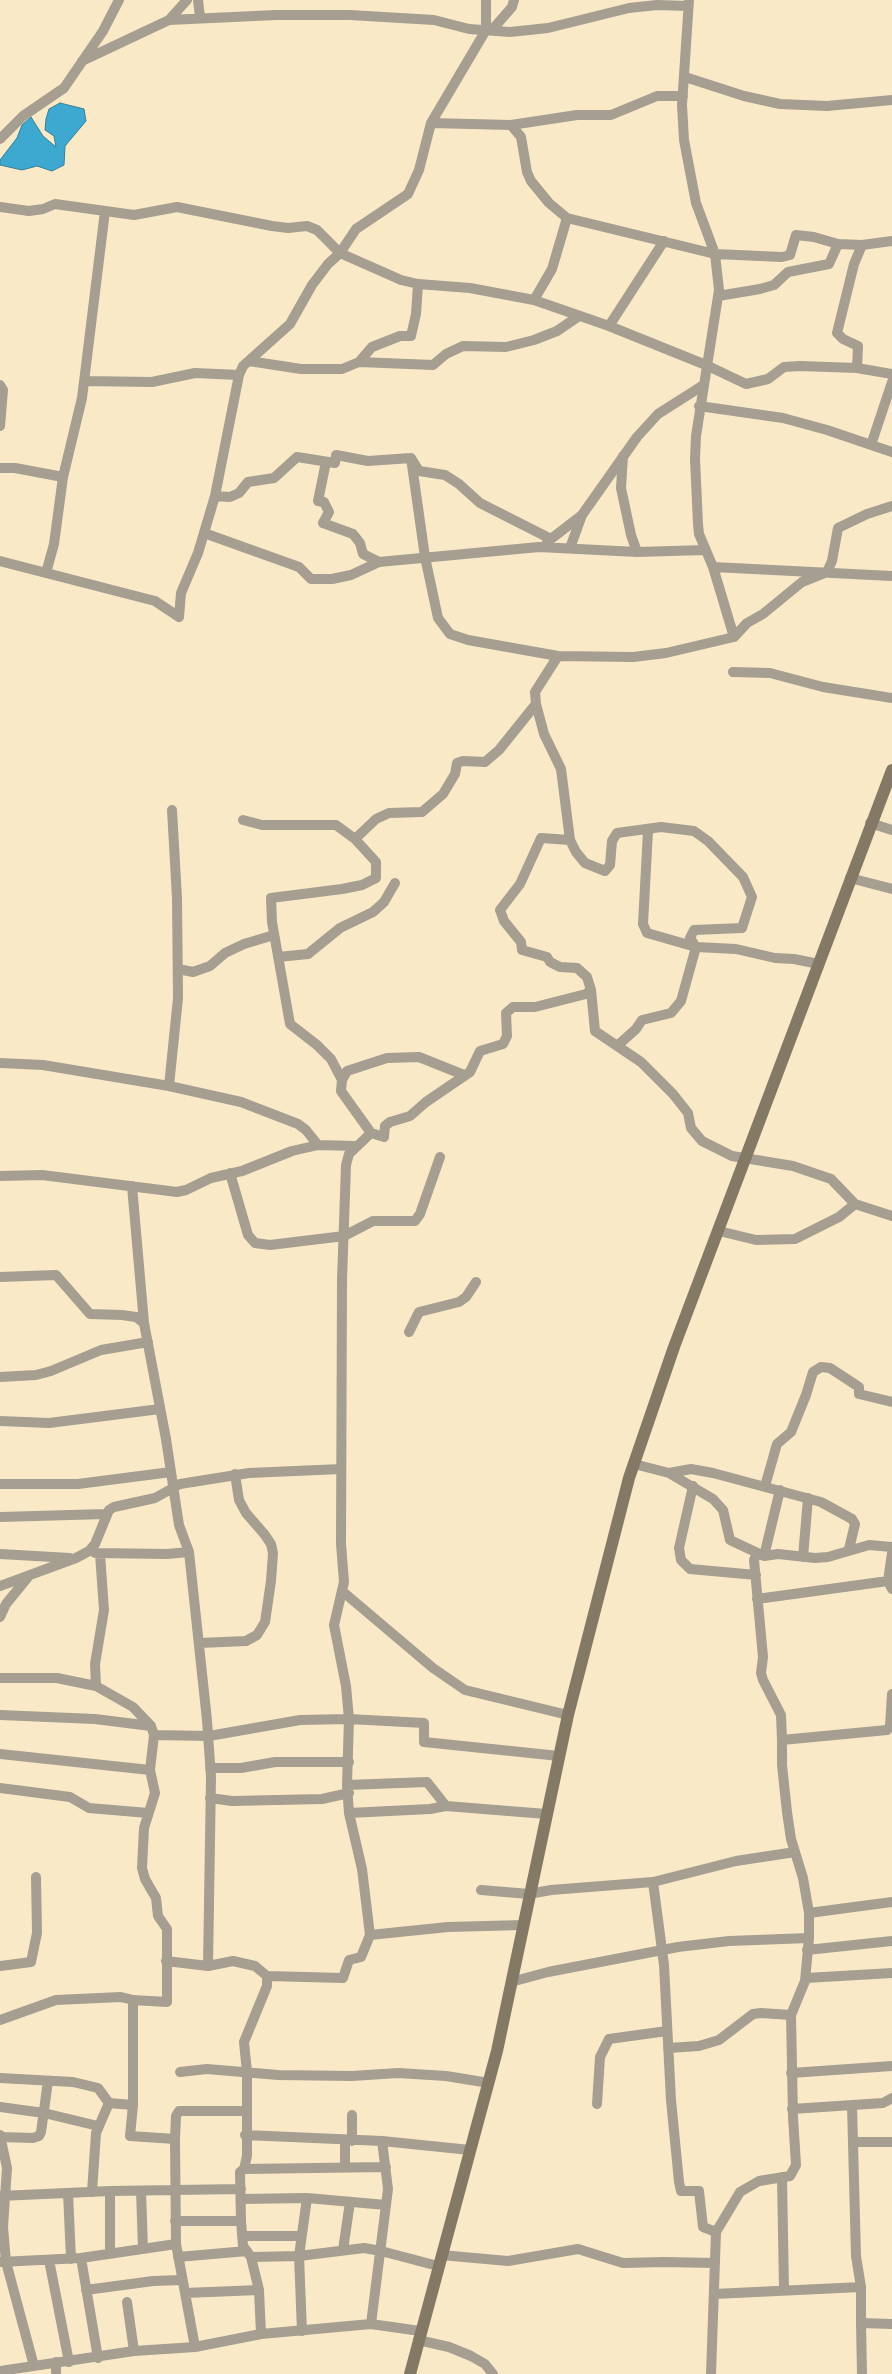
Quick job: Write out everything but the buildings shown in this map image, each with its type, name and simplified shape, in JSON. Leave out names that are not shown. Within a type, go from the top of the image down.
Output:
[{"type":"street","points":[[0,139],[23,116],[64,88],[112,16],[119,0]]},
{"type":"street","points":[[169,20],[186,0]]},
{"type":"street","points":[[198,0],[200,17]]},
{"type":"street","points":[[486,0],[489,30]]},
{"type":"street","points":[[0,561],[155,601],[179,617],[181,593],[198,553],[215,496],[239,374],[249,361],[290,324],[312,285],[328,264],[340,253],[356,229],[408,194],[419,170],[431,123],[489,30],[512,7],[514,0]]},
{"type":"street","points":[[82,62],[169,20],[200,17],[350,16],[434,20],[469,29],[510,32],[541,29],[629,8],[688,3],[683,96],[684,140],[698,209],[715,254],[719,277],[718,296],[702,386],[700,406],[695,465],[698,524],[705,550],[713,568],[734,637]]},
{"type":"street","points":[[684,77],[744,96],[780,104],[827,106],[892,100]]},
{"type":"street","points":[[431,123],[511,125],[577,115],[611,115],[656,96],[683,96]]},
{"type":"street","points":[[511,125],[521,137],[527,172],[531,182],[549,203],[566,218],[715,254],[782,257],[790,255],[796,235],[814,237],[838,244],[862,245],[888,242],[892,232]]},
{"type":"street","points":[[0,207],[28,211],[43,209],[56,204],[134,215],[177,207],[272,226],[288,228],[307,226],[317,230],[340,253],[361,264],[418,284],[470,288],[534,300],[609,326],[706,365],[746,384],[768,379],[784,367],[815,366],[857,368],[892,374]]},
{"type":"street","points":[[46,573],[54,544],[63,477],[84,380],[105,211]]},
{"type":"street","points":[[534,300],[552,270],[566,218]]},
{"type":"street","points":[[609,326],[664,241]]},
{"type":"street","points":[[718,296],[760,289],[774,285],[788,272],[829,264],[838,244]]},
{"type":"street","points":[[857,368],[858,346],[843,339],[837,333],[854,264],[862,245]]},
{"type":"street","points":[[359,362],[372,347],[400,336],[411,336],[416,314],[418,284]]},
{"type":"street","points":[[249,361],[302,369],[342,369],[359,362],[434,366],[446,354],[463,346],[506,347],[527,342],[557,331],[579,316]]},
{"type":"street","points":[[84,380],[152,382],[195,373],[239,374]]},
{"type":"street","points":[[871,445],[892,382]]},
{"type":"street","points":[[0,385],[3,390],[0,426]]},
{"type":"street","points":[[570,548],[582,515],[624,454],[658,414],[702,386]]},
{"type":"street","points":[[700,406],[783,418],[827,430],[892,452]]},
{"type":"street","points":[[624,454],[621,488],[631,535],[637,552]]},
{"type":"street","points":[[215,496],[230,497],[239,493],[248,482],[274,478],[297,457],[335,463],[336,455],[368,460],[411,458]]},
{"type":"street","points":[[411,458],[419,471],[445,475],[459,484],[480,503],[551,539]]},
{"type":"street","points":[[411,458],[426,557],[438,618],[450,634],[468,640],[558,656],[639,656],[666,653],[734,637],[747,623],[763,614],[802,582],[827,572],[832,561],[838,528],[867,514],[892,506]]},
{"type":"street","points":[[326,462],[318,501],[324,502],[329,512],[323,523],[353,534],[360,543],[363,554],[379,562]]},
{"type":"street","points":[[0,468],[15,468],[63,477]]},
{"type":"street","points":[[540,547],[582,515]]},
{"type":"street","points":[[204,533],[300,567],[311,579],[332,580],[351,575],[379,562],[540,547],[637,552],[705,550]]},
{"type":"street","points":[[713,568],[892,576]]},
{"type":"street","points":[[558,656],[535,692],[536,704],[544,734],[561,770],[570,840],[576,852],[585,863],[606,871],[610,865],[612,841],[617,833],[648,831],[661,827],[694,831],[708,841],[743,877],[752,897],[742,928],[733,930],[694,930],[690,938],[696,947],[681,1001],[671,1013],[642,1020],[636,1029],[617,1046]]},
{"type":"street","points":[[733,672],[770,673],[823,687],[892,698]]},
{"type":"street","points":[[355,839],[376,819],[389,813],[422,812],[443,794],[455,774],[457,763],[485,762],[499,750],[536,704]]},
{"type":"street","points":[[410,2374],[439,2261],[489,2083],[568,1715],[609,1549],[634,1464],[674,1347],[746,1160],[870,823],[891,775]]},
{"type":"street","points":[[169,1086],[176,1028],[178,969],[177,898],[172,810]]},
{"type":"street","points":[[243,820],[262,825],[336,825],[355,839],[376,862],[376,878],[362,885],[271,898],[274,935],[290,1024],[317,1045],[331,1059],[342,1080]]},
{"type":"street","points":[[870,823],[892,830]]},
{"type":"street","points":[[648,831],[642,924],[644,930],[654,936],[667,937],[696,947],[736,949],[775,958],[794,959],[819,964]]},
{"type":"street","points":[[570,840],[541,838],[520,884],[500,910],[504,921],[521,942],[522,950],[547,957],[550,962],[560,967],[577,968],[587,977],[591,990],[595,1031],[641,1062],[673,1094],[688,1113],[691,1128],[702,1141],[732,1156],[746,1160],[793,1166],[831,1179],[855,1204],[892,1216]]},
{"type":"street","points":[[850,878],[892,889]]},
{"type":"street","points":[[278,957],[308,954],[340,928],[373,912],[384,902],[395,883]]},
{"type":"street","points":[[178,969],[193,972],[210,966],[224,953],[244,944],[274,935]]},
{"type":"street","points":[[464,1075],[429,1060],[408,1056],[387,1058],[361,1065],[347,1071],[342,1080],[341,1091],[371,1133],[384,1137],[385,1126],[390,1122],[410,1116],[426,1102],[470,1072],[480,1051],[503,1044],[507,1036],[506,1013],[513,1007],[535,1007],[586,994],[591,990]]},
{"type":"street","points":[[0,1063],[42,1066],[169,1086],[241,1102],[291,1121],[306,1130],[318,1145]]},
{"type":"street","points":[[166,1962],[208,1966],[233,1961],[244,1962],[255,1966],[267,1976],[343,1978],[349,1960],[360,1957],[370,1936],[362,1869],[349,1812],[349,1718],[346,1686],[334,1625],[344,1582],[341,1544],[341,1469],[346,1165],[349,1154],[355,1146],[371,1133]]},
{"type":"street","points":[[0,1176],[42,1175],[181,1192],[211,1178],[318,1145],[355,1146]]},
{"type":"street","points":[[230,1173],[248,1235],[255,1243],[270,1245],[344,1236],[373,1221],[415,1221],[420,1214],[440,1156]]},
{"type":"street","points":[[132,1186],[144,1323],[174,1487],[178,1525],[189,1552],[200,1643],[209,1736],[210,1768],[208,1966]]},
{"type":"street","points":[[718,1231],[756,1240],[795,1239],[839,1217],[855,1204]]},
{"type":"street","points":[[0,1277],[56,1275],[90,1314],[136,1317],[144,1323]]},
{"type":"street","points":[[409,1332],[419,1312],[459,1302],[466,1297],[476,1282]]},
{"type":"street","points":[[0,1377],[36,1375],[52,1371],[101,1350],[148,1342]]},
{"type":"street","points":[[765,1486],[777,1444],[791,1432],[806,1395],[813,1372],[820,1367],[830,1368],[860,1387],[859,1394],[892,1402]]},
{"type":"street","points":[[0,1421],[49,1423],[160,1409]]},
{"type":"street","points":[[634,1464],[669,1473],[713,1499],[723,1510],[730,1540],[760,1555],[778,1554],[803,1557],[828,1557],[849,1549],[869,1545],[892,1547]]},
{"type":"street","points":[[0,1586],[76,1558],[89,1551],[95,1544],[106,1514],[114,1507],[155,1498],[174,1487],[235,1474],[341,1469]]},
{"type":"street","points":[[669,1473],[691,1469],[765,1486],[821,1502],[852,1519],[855,1524],[849,1549]]},
{"type":"street","points":[[0,1484],[78,1484],[171,1472]]},
{"type":"street","points":[[200,1643],[246,1641],[257,1635],[265,1622],[271,1581],[273,1553],[271,1544],[265,1535],[249,1518],[239,1500],[235,1474]]},
{"type":"street","points":[[693,1486],[680,1542],[680,1560],[690,1569],[756,1575]]},
{"type":"street","points":[[711,2374],[709,2361],[714,2294],[716,2232],[740,2192],[759,2181],[790,2176],[796,2165],[792,2109],[791,2015],[806,1978],[809,1938],[808,1913],[803,1878],[791,1839],[784,1782],[781,1715],[763,1680],[761,1673],[763,1657],[754,1560],[760,1555],[780,1490]]},
{"type":"street","points":[[803,1557],[808,1498]]},
{"type":"street","points":[[0,1517],[106,1514]]},
{"type":"street","points":[[89,1551],[100,1554],[189,1552]]},
{"type":"street","points":[[757,1599],[890,1585],[892,1553]]},
{"type":"street","points":[[0,1554],[76,1558]]},
{"type":"street","points":[[96,1686],[95,1664],[104,1610],[100,1574],[100,1554]]},
{"type":"street","points":[[0,1617],[6,1604],[29,1576]]},
{"type":"street","points":[[342,1591],[433,1668],[465,1690],[568,1715]]},
{"type":"street","points":[[0,1678],[57,1678],[96,1686],[133,1707],[152,1731],[150,1770],[155,1793],[144,1828],[142,1868],[145,1879],[156,1898],[158,1916],[167,1929],[167,2002],[133,2000],[120,1997],[56,2000],[0,2020]]},
{"type":"street","points":[[782,1740],[887,1730],[890,1726],[892,1694]]},
{"type":"street","points":[[0,1715],[94,1719],[152,1731],[209,1736],[300,1720],[349,1718],[424,1723],[424,1742],[559,1756]]},
{"type":"street","points":[[0,1754],[150,1770]]},
{"type":"street","points":[[210,1768],[241,1768],[274,1762],[349,1762]]},
{"type":"street","points":[[210,1798],[232,1801],[322,1799],[348,1789],[427,1782],[446,1806]]},
{"type":"street","points":[[0,1788],[70,1797],[89,1808],[148,1813]]},
{"type":"street","points":[[349,1812],[430,1809],[446,1806],[546,1814]]},
{"type":"street","points":[[481,1890],[529,1894],[551,1890],[653,1882],[736,1861],[795,1852]]},
{"type":"street","points":[[0,1966],[31,1962],[36,1933],[36,1877]]},
{"type":"street","points":[[653,1882],[663,1951],[674,2133],[681,2191],[699,2191],[703,2227],[716,2232]]},
{"type":"street","points":[[808,1913],[892,1902]]},
{"type":"street","points":[[370,1936],[448,1927],[523,1925]]},
{"type":"street","points":[[511,1982],[548,1972],[663,1951],[729,1941],[809,1938]]},
{"type":"street","points":[[807,1950],[892,1941]]},
{"type":"street","points":[[806,1978],[892,1973]]},
{"type":"street","points":[[261,2334],[259,2290],[249,2254],[243,2246],[240,2172],[244,2169],[246,2156],[245,2135],[247,2111],[247,2072],[244,2042],[267,1986],[267,1976]]},
{"type":"street","points":[[133,2000],[133,2105],[130,2136],[175,2139]]},
{"type":"street","points":[[668,2048],[699,2046],[718,2040],[753,2014],[761,2013],[791,2015]]},
{"type":"street","points":[[597,2104],[600,2057],[609,2040],[667,2031]]},
{"type":"street","points":[[791,2072],[892,2066]]},
{"type":"street","points":[[180,2072],[207,2069],[352,2076],[398,2073],[446,2076],[489,2083]]},
{"type":"street","points":[[0,2078],[73,2082],[98,2088],[109,2103],[133,2105]]},
{"type":"street","points":[[34,2366],[3,2262],[3,2196],[7,2168],[0,2136],[34,2138],[39,2136],[44,2113],[48,2081]]},
{"type":"street","points":[[792,2109],[883,2103],[892,2098]]},
{"type":"street","points":[[92,2192],[98,2126],[109,2103]]},
{"type":"street","points":[[852,2105],[856,2256],[861,2287],[862,2374]]},
{"type":"street","points":[[0,2107],[44,2113],[98,2126]]},
{"type":"street","points":[[195,2347],[176,2244],[176,2116],[179,2111],[247,2111]]},
{"type":"street","points":[[345,2167],[352,2115]]},
{"type":"street","points":[[245,2135],[349,2141],[382,2141],[470,2150]]},
{"type":"street","points":[[371,2324],[386,2205],[386,2167],[382,2141]]},
{"type":"street","points":[[853,2142],[892,2142]]},
{"type":"street","points":[[244,2169],[386,2167]]},
{"type":"street","points":[[782,2177],[784,2290]]},
{"type":"street","points":[[3,2196],[110,2191],[175,2190],[307,2198],[386,2205]]},
{"type":"street","points":[[110,2191],[110,2253]]},
{"type":"street","points":[[141,2191],[143,2249]]},
{"type":"street","points":[[68,2194],[76,2259],[86,2290],[98,2358]]},
{"type":"street","points":[[302,2331],[299,2256],[307,2198]]},
{"type":"street","points":[[343,2250],[350,2202]]},
{"type":"street","points":[[175,2221],[241,2220]]},
{"type":"street","points":[[243,2236],[301,2236]]},
{"type":"street","points":[[3,2262],[76,2259],[176,2244]]},
{"type":"street","points":[[178,2257],[249,2254],[299,2256],[364,2248],[439,2261],[508,2261],[578,2249],[622,2263],[715,2263]]},
{"type":"street","points":[[49,2260],[69,2362]]},
{"type":"street","points":[[86,2290],[153,2281],[182,2280]]},
{"type":"street","points":[[714,2294],[861,2287]]},
{"type":"street","points":[[184,2293],[259,2290]]},
{"type":"street","points":[[127,2302],[134,2351]]},
{"type":"street","points":[[861,2323],[892,2324]]},
{"type":"street","points":[[0,2371],[56,2362],[69,2362],[98,2358],[134,2351],[195,2347],[261,2334],[371,2324],[419,2336],[471,2356],[485,2364],[493,2374]]},
{"type":"street","points":[[56,2362],[56,2374]]},
{"type":"water","points":[[60,103],[84,109],[86,121],[65,146],[64,165],[52,171],[37,166],[22,170],[0,165],[0,160],[17,138],[22,125],[31,117],[43,136],[56,147],[54,136],[45,130],[46,119],[49,109]]}]
